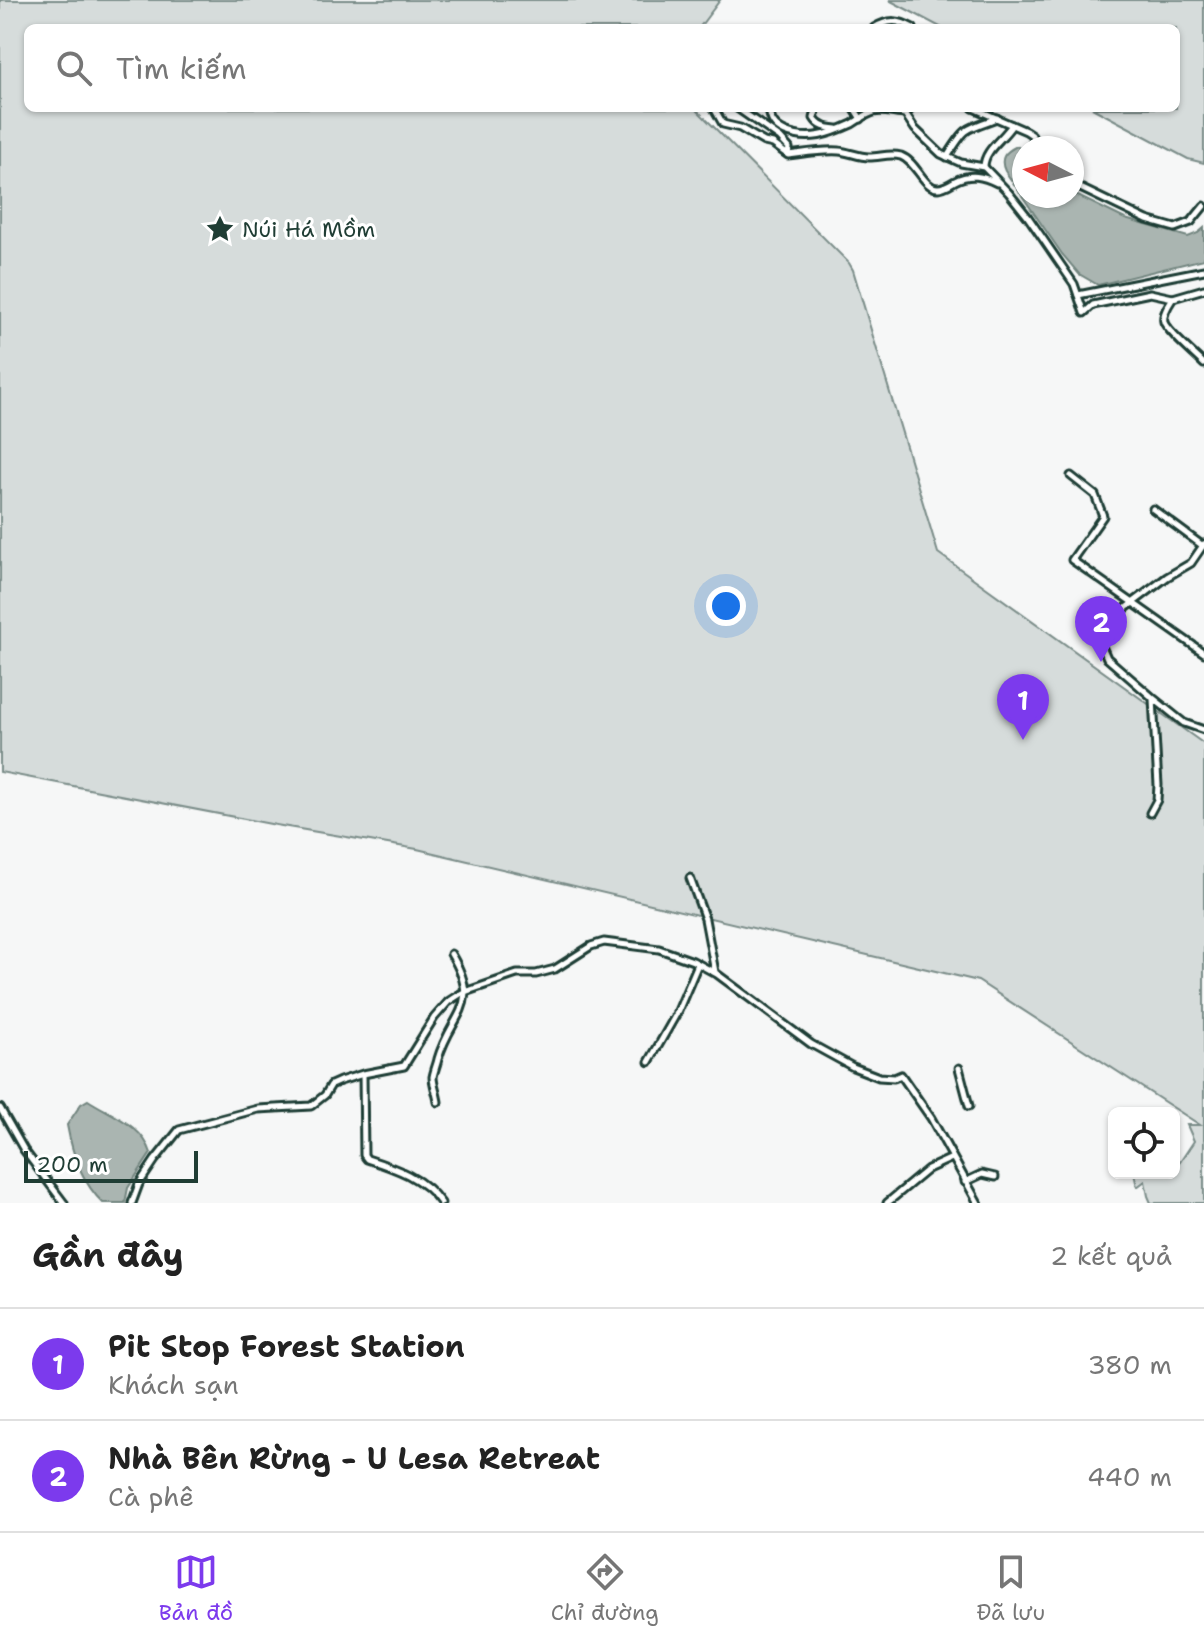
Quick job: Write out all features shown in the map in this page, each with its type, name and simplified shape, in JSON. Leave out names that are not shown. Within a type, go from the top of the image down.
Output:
[{"type":"street","points":[[884,24],[892,21],[906,24]]},
{"type":"street","points":[[716,112],[723,124],[740,128],[788,155],[839,151],[867,157],[897,156],[914,164],[933,188],[944,187],[971,175],[1001,185]]},
{"type":"street","points":[[743,112],[780,138],[789,148],[788,155]]},
{"type":"street","points":[[769,112],[775,127],[803,138],[815,138],[872,112],[907,112]]},
{"type":"street","points":[[816,112],[816,122],[823,127],[838,129]]},
{"type":"street","points":[[857,112],[861,119]]},
{"type":"street","points":[[983,112],[1032,136]]},
{"type":"street","points":[[905,114],[915,129],[941,154],[961,163],[984,167],[1018,203],[1074,284],[1084,313],[1093,305],[1150,293],[1173,298],[1204,289]]},
{"type":"street","points":[[947,157],[970,127],[997,118]]},
{"type":"street","points":[[984,167],[987,154],[1012,125]]},
{"type":"street","points":[[1084,189],[1147,220],[1175,228],[1191,222],[1204,206]]},
{"type":"street","points":[[1078,295],[1204,270]]},
{"type":"street","points":[[1173,298],[1164,322],[1204,364]]},
{"type":"street","points":[[1071,476],[1095,495],[1103,516],[1072,560],[1204,653]]},
{"type":"street","points":[[1153,509],[1203,545],[1191,563],[1132,602],[1111,623],[1101,644],[1107,658],[1153,698],[1184,723],[1204,730]]},
{"type":"street","points":[[1150,813],[1157,800],[1158,785],[1153,698]]},
{"type":"street","points":[[690,878],[705,919],[715,973]]},
{"type":"street","points":[[132,1203],[139,1184],[179,1130],[240,1112],[311,1106],[325,1095],[331,1085],[363,1074],[399,1068],[407,1064],[420,1038],[448,1002],[466,991],[517,974],[536,974],[555,969],[591,946],[604,942],[659,949],[698,964],[715,973],[811,1044],[853,1067],[879,1077],[901,1075],[931,1118],[978,1203]]},
{"type":"street","points":[[438,1102],[433,1077],[442,1047],[460,1015],[466,991],[451,954]]},
{"type":"street","points":[[649,1062],[678,1011],[698,964]]},
{"type":"street","points":[[959,1068],[969,1106]]},
{"type":"street","points":[[363,1074],[364,1155],[433,1190],[441,1203]]},
{"type":"street","points":[[1,1111],[24,1150],[64,1203]]},
{"type":"street","points":[[887,1203],[928,1169],[952,1158]]},
{"type":"street","points":[[965,1182],[982,1174],[995,1177]]},
{"type":"shaded area","points":[[0,0],[720,0],[702,24],[24,24],[24,112],[699,112],[853,270],[938,553],[1204,744],[1204,1203],[1151,1203],[1145,1181],[1137,1187],[1135,1179],[1180,1179],[1180,1162],[1194,1141],[1187,1125],[1200,1125],[1180,1112],[1180,1107],[1172,1107],[978,981],[417,849],[0,772]]},
{"type":"shaded area","points":[[889,0],[1204,0],[1204,163],[1188,159],[1100,112],[1180,112],[1180,24],[934,24]]},
{"type":"shaded area","points":[[1012,149],[1012,181],[1003,162]]},
{"type":"shaded area","points":[[1084,199],[1125,219],[1188,237],[1204,228],[1204,259],[1098,285],[1079,274],[1030,208],[1084,208]]},
{"type":"shaded area","points":[[88,1100],[133,1128],[147,1143],[151,1153],[128,1188],[125,1203],[103,1203],[89,1186],[75,1157],[67,1125],[81,1104]]},
{"type":"place","name":"Núi Há Mồm","points":[[220,229]]},
{"type":"place","name":"Nhà Bên Rừng - U Lesa Retreat","points":[[1101,662]]},
{"type":"place","name":"Pit Stop Forest Station","points":[[1023,740]]}]
